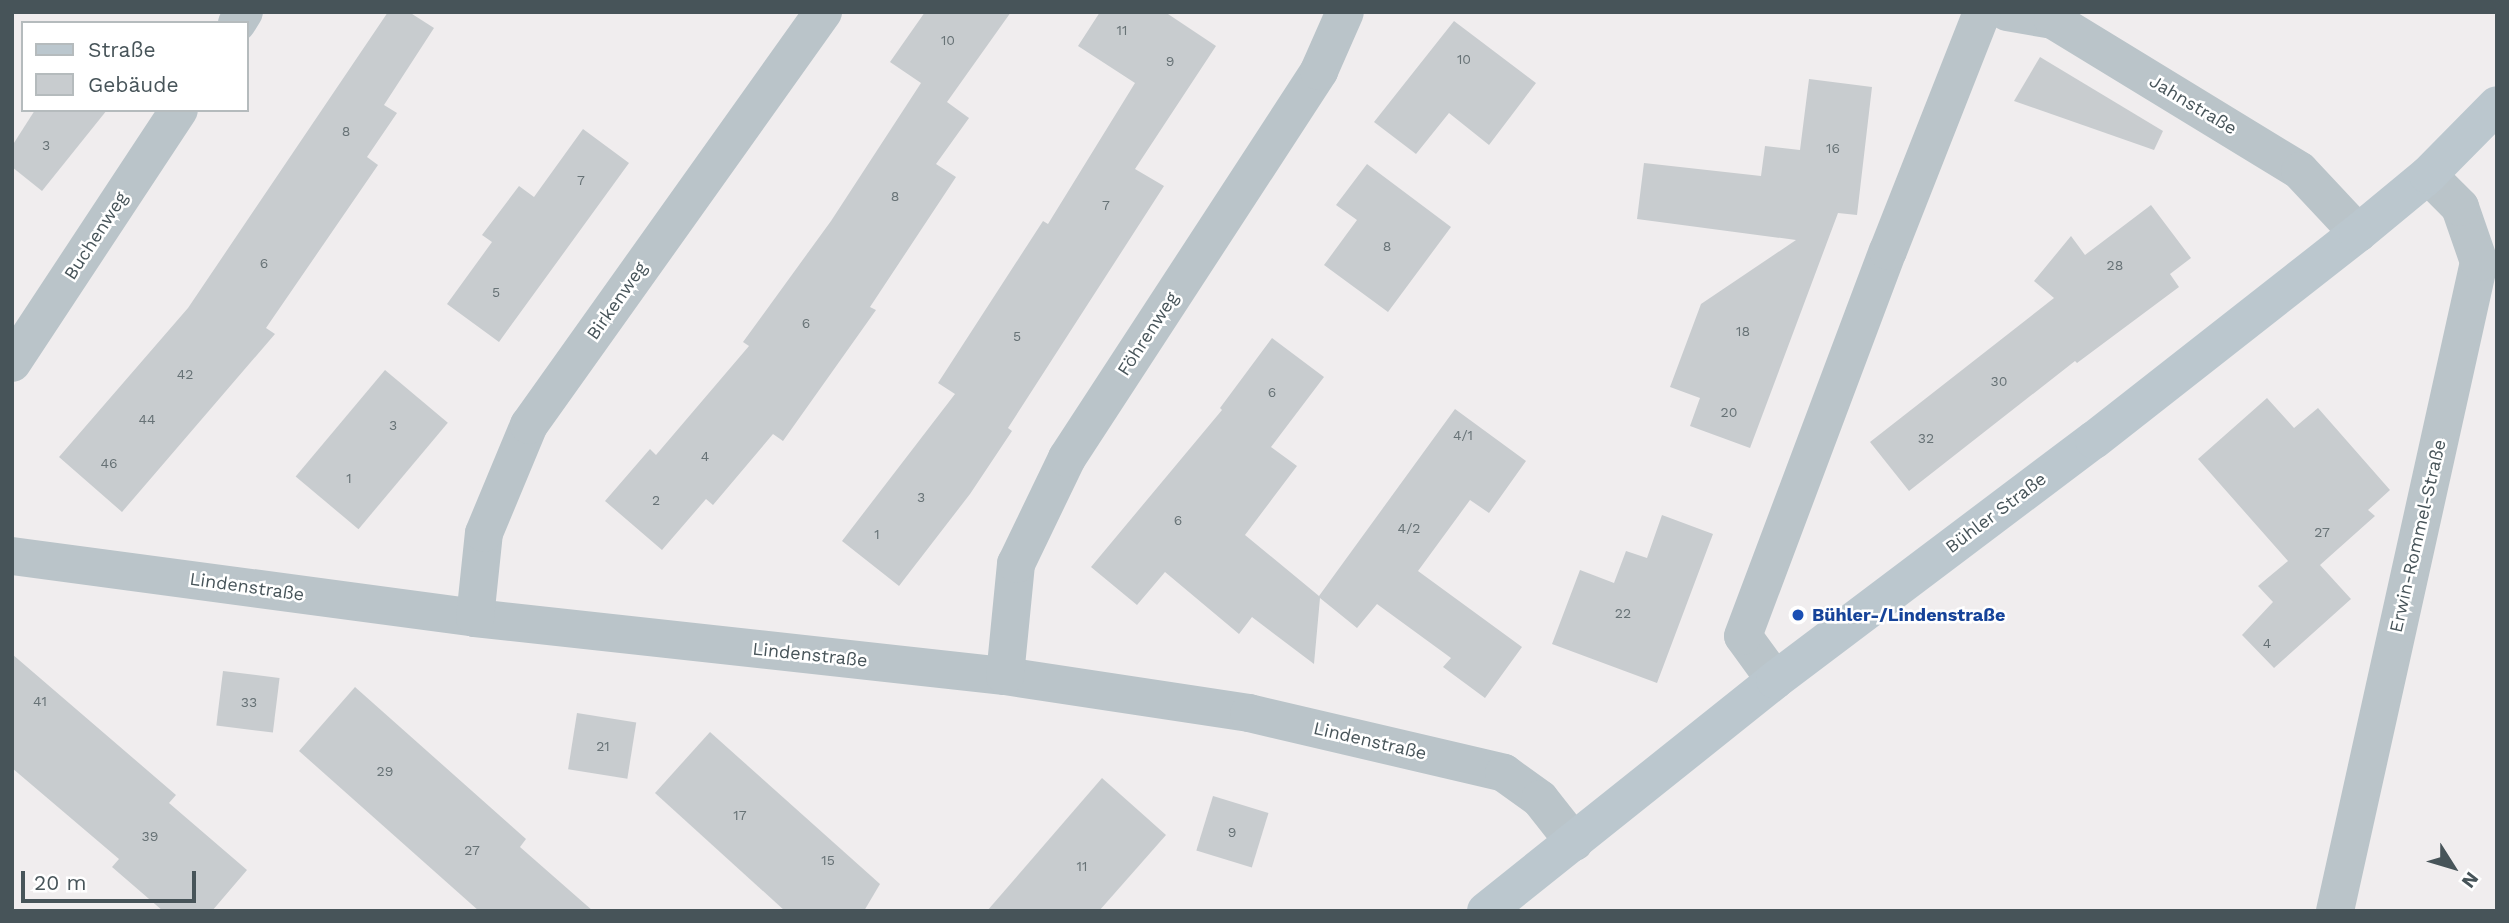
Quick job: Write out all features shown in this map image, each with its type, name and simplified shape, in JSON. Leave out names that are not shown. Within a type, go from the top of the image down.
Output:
[{"type":"street","name":"Birkenweg","points":[[475,618],[484,533],[529,425],[823,12]]},
{"type":"street","name":"Föhrenweg","points":[[1005,676],[1016,564],[1068,458],[1320,71],[1345,12]]},
{"type":"street","points":[[1775,680],[1743,636],[1888,251],[1982,12]]},
{"type":"street","name":"Jahnstraße","points":[[2007,12],[2053,20],[2300,171],[2358,233]]},
{"type":"street","name":"Bühler Straße","points":[[1486,911],[1775,680],[2094,440],[2358,233],[2428,175],[2497,105]]},
{"type":"street","name":"Buchenweg","points":[[12,363],[178,112]]},
{"type":"street","name":"Erwin-Rommel-Straße","points":[[2335,911],[2479,262],[2460,207],[2428,175]]},
{"type":"street","name":"Lindenstraße","points":[[12,556],[475,618],[1005,676],[1249,713],[1504,773],[1540,799],[1574,842]]},
{"type":"building","points":[[388,12],[409,12],[434,28],[384,105],[397,113],[367,157],[378,165],[266,328],[275,334],[122,512],[59,457],[188,308]]},
{"type":"building","points":[[925,12],[1011,12],[947,102],[969,118],[936,164],[956,177],[870,307],[876,310],[783,441],[773,434],[713,505],[706,499],[662,550],[605,501],[650,449],[656,455],[749,346],[743,342],[831,221],[921,83],[890,62]]},
{"type":"building","points":[[1100,12],[1165,12],[1216,46],[1135,169],[1164,186],[1008,428],[1012,431],[970,494],[899,586],[842,541],[955,394],[938,383],[1043,221],[1048,224],[1135,83],[1078,46]]},
{"type":"building","points":[[1454,21],[1536,83],[1489,145],[1449,113],[1416,154],[1374,122]]},
{"type":"building","points":[[2040,57],[2163,131],[2154,150],[2014,101]]},
{"type":"building","points":[[1809,79],[1872,87],[1857,215],[1838,213],[1750,448],[1690,426],[1700,398],[1670,387],[1701,304],[1796,240],[1637,219],[1644,163],[1761,176],[1765,146],[1800,150]]},
{"type":"building","points":[[34,112],[105,112],[42,191],[12,167],[12,146]]},
{"type":"building","points":[[583,129],[629,163],[499,342],[447,304],[492,242],[482,235],[519,186],[534,197]]},
{"type":"building","points":[[1367,164],[1451,227],[1388,312],[1324,265],[1357,220],[1336,205]]},
{"type":"building","points":[[2151,205],[2191,258],[2170,274],[2179,287],[2077,363],[2075,361],[1909,491],[1870,442],[2054,298],[2034,281],[2071,236],[2085,255]]},
{"type":"building","points":[[1272,338],[1324,377],[1271,447],[1297,466],[1245,535],[1319,596],[1455,409],[1526,461],[1489,513],[1470,500],[1418,571],[1522,647],[1485,698],[1443,667],[1451,658],[1377,604],[1357,628],[1320,598],[1314,664],[1252,617],[1239,634],[1165,572],[1137,605],[1091,567],[1222,410],[1220,408]]},
{"type":"building","points":[[385,370],[448,423],[358,529],[296,476]]},
{"type":"building","points":[[2267,398],[2294,428],[2318,408],[2390,490],[2368,510],[2375,516],[2320,565],[2351,599],[2274,668],[2242,635],[2273,602],[2258,586],[2288,561],[2198,459]]},
{"type":"building","points":[[1662,515],[1713,534],[1657,683],[1552,644],[1580,570],[1614,583],[1626,551],[1647,558]]},
{"type":"building","points":[[12,654],[176,795],[169,803],[247,870],[212,911],[163,911],[112,867],[119,859],[12,768]]},
{"type":"building","points":[[223,671],[280,678],[273,733],[216,726]]},
{"type":"building","points":[[355,687],[526,839],[520,847],[593,911],[479,911],[299,751]]},
{"type":"building","points":[[577,713],[636,722],[627,779],[568,769]]},
{"type":"building","points":[[710,732],[880,884],[864,911],[785,911],[655,793]]},
{"type":"building","points":[[1102,778],[1166,835],[1099,911],[987,911]]},
{"type":"building","points":[[1213,796],[1268,813],[1252,867],[1196,851]]},
{"type":"place","name":"Bühler-/Lindenstraße","points":[[1798,615]]}]
